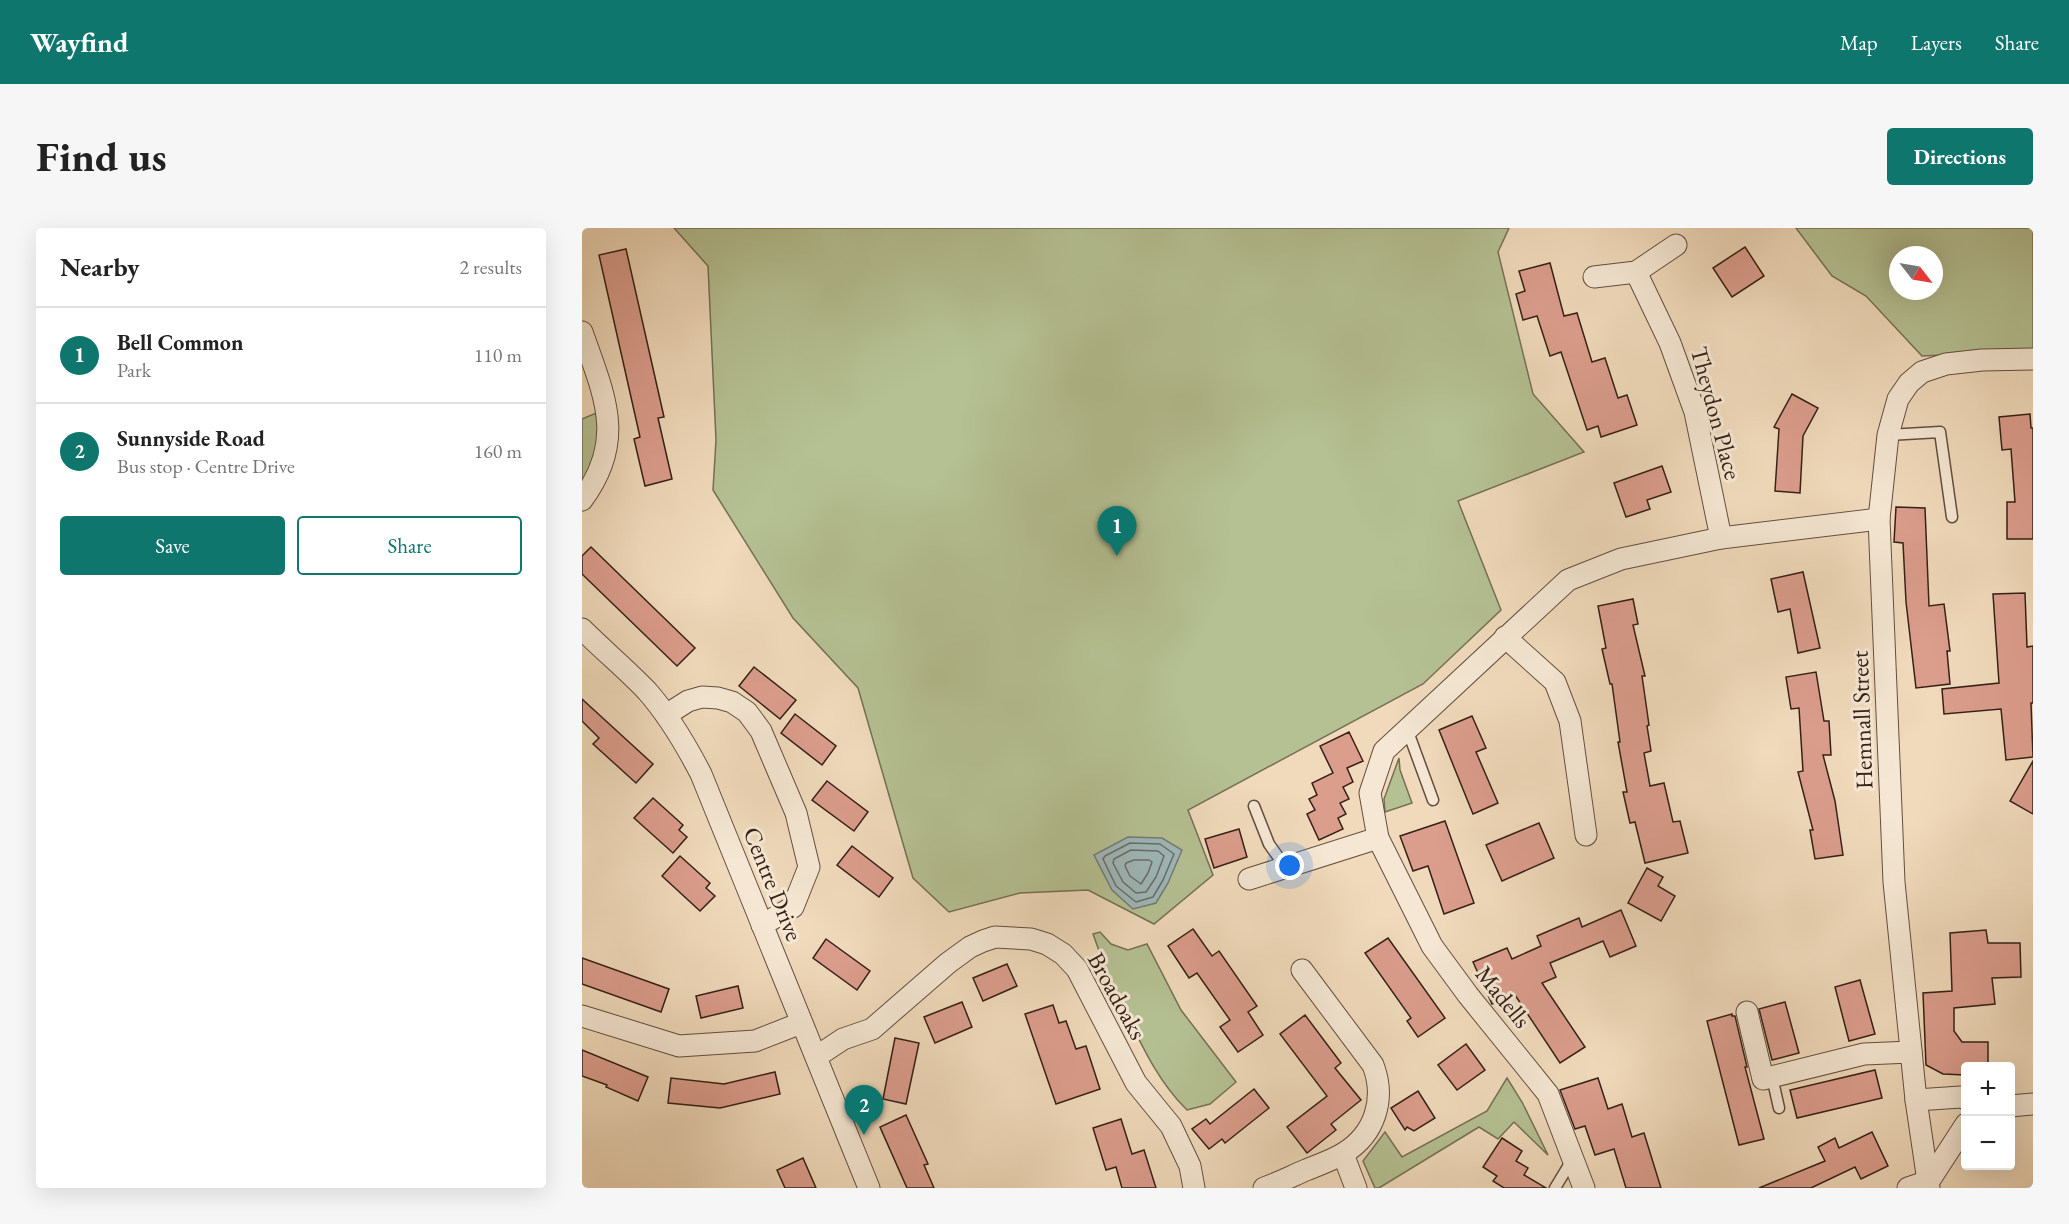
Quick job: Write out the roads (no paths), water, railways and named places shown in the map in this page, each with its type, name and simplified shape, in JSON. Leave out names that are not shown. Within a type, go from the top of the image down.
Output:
[{"type":"street","points":[[1594,277],[1636,272],[1676,245]]},
{"type":"street","name":"Theydon Place","points":[[1636,272],[1670,343],[1695,412],[1721,538]]},
{"type":"street","points":[[582,333],[606,402],[608,444],[602,468],[582,500]]},
{"type":"street","name":"Hemnall Street","points":[[1929,1185],[1916,1100],[1894,882],[1879,519],[1888,435],[1898,399],[1922,372],[1946,364],[1982,360],[2033,359]]},
{"type":"street","points":[[1586,835],[1570,721],[1555,682],[1505,637],[1568,580],[1621,559],[1721,538],[1879,519]]},
{"type":"street","name":"Centre Drive","points":[[582,629],[646,691],[666,715],[701,774],[869,1188]]},
{"type":"street","name":"Madells","points":[[1505,637],[1384,751],[1370,793],[1378,838],[1432,946],[1468,995],[1548,1094],[1584,1188]]},
{"type":"street","points":[[666,715],[688,701],[702,697],[718,698],[732,702],[747,712],[761,731],[796,813],[809,867],[793,907],[762,926]]},
{"type":"street","points":[[1249,879],[1378,838]]},
{"type":"street","name":"Broadoaks","points":[[816,1057],[843,1039],[872,1029],[970,947],[995,937],[1031,939],[1047,944],[1063,954],[1077,969],[1136,1083],[1171,1126],[1190,1166],[1194,1188]]},
{"type":"street","points":[[1264,1188],[1343,1154],[1360,1140],[1372,1125],[1377,1109],[1379,1090],[1373,1065],[1302,970]]},
{"type":"street","points":[[1747,1012],[1763,1079],[1864,1054],[1911,1052]]},
{"type":"street","points":[[582,1016],[679,1046],[755,1041],[801,1023]]},
{"type":"street","points":[[1916,1100],[1961,1097]]},
{"type":"street","points":[[2015,1106],[2033,1104]]},
{"type":"street","points":[[1908,1188],[1929,1185],[1961,1131]]},
{"type":"street","points":[[1343,1154],[1356,1188]]},
{"type":"lane","points":[[1888,435],[1940,432],[1953,517]]},
{"type":"lane","points":[[1407,729],[1432,800]]},
{"type":"lane","points":[[1254,806],[1269,844],[1286,868]]},
{"type":"lane","points":[[1772,1077],[1779,1108]]},
{"type":"lane","points":[[1555,1188],[1574,1158]]},
{"type":"water","points":[[1128,837],[1162,838],[1182,850],[1168,883],[1156,903],[1133,909],[1112,890],[1094,855]]},
{"type":"place","name":"Bell Common","points":[[1117,556]]},
{"type":"place","name":"Sunnyside Road","points":[[864,1135]]}]
